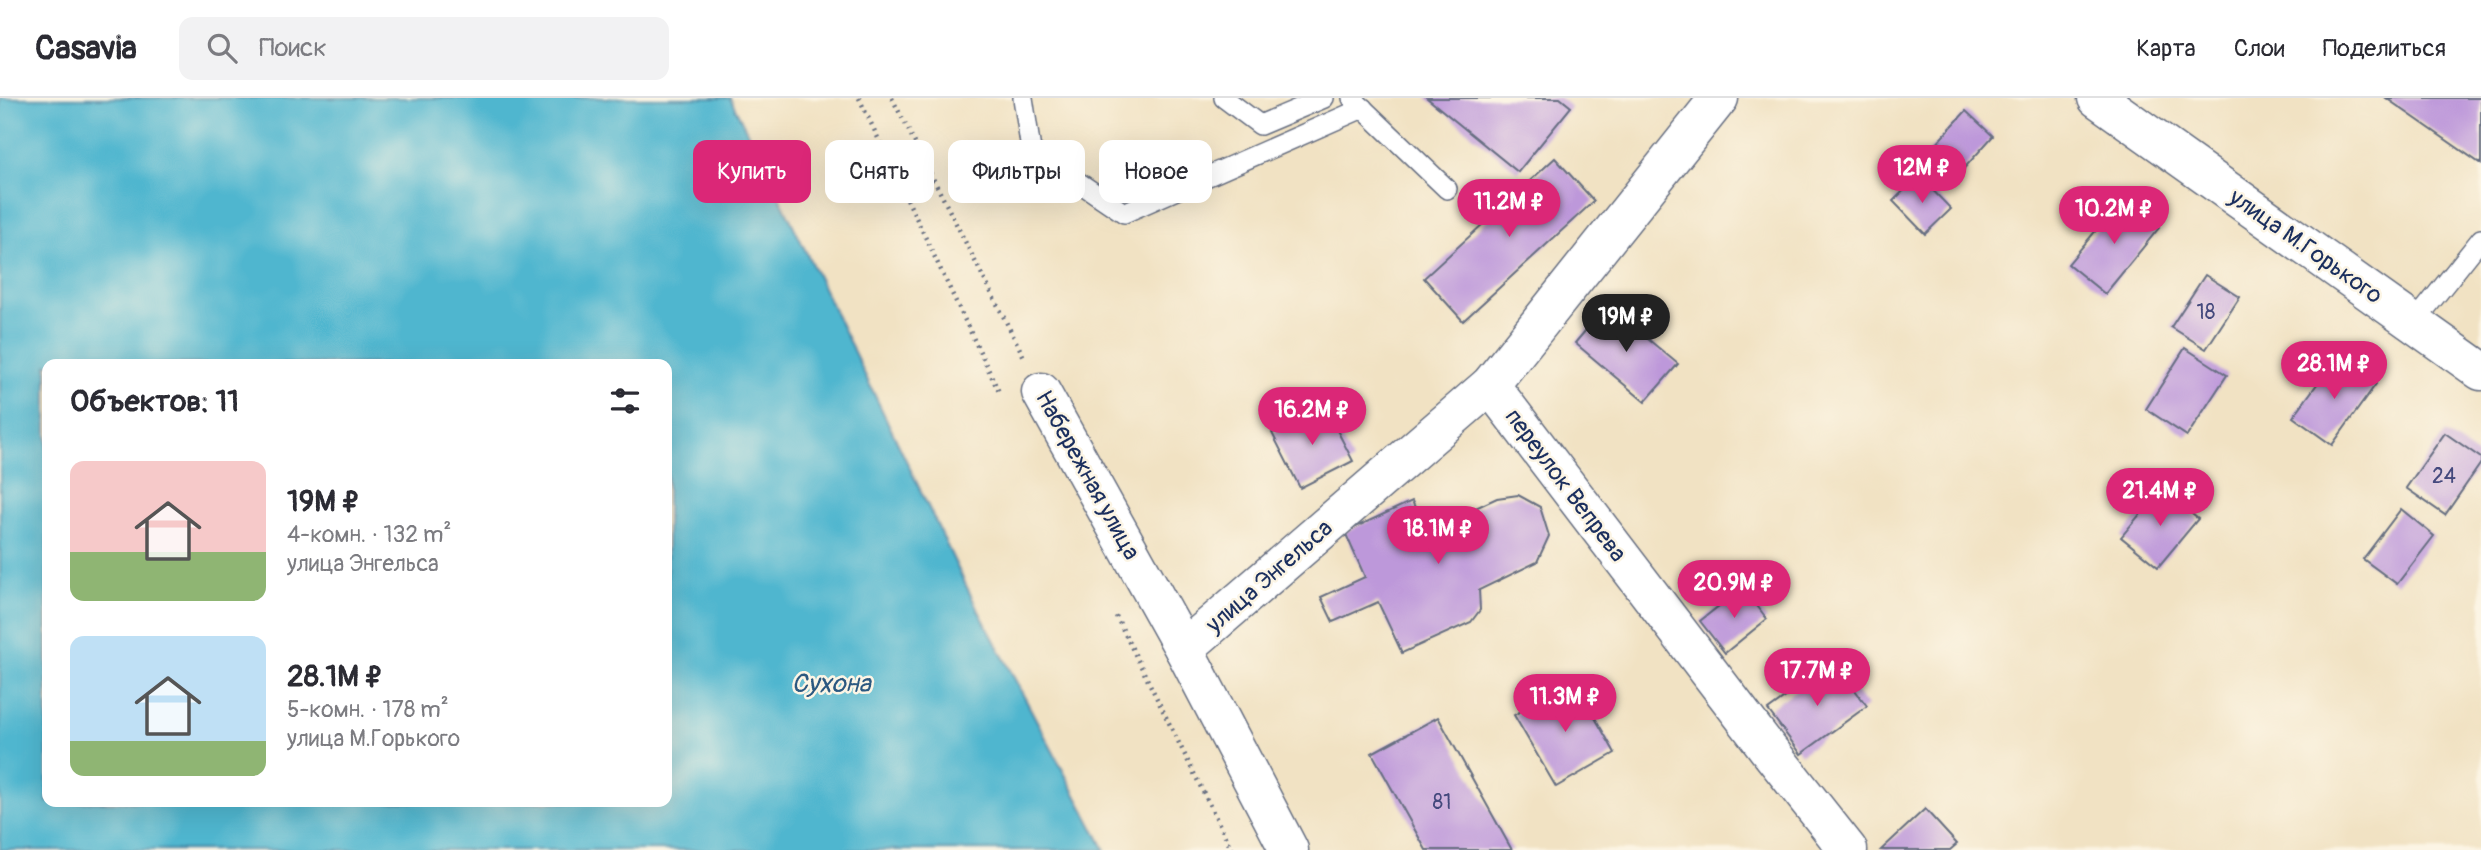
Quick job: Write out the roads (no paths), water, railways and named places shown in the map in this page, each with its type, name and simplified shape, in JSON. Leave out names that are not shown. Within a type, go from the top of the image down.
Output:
[{"type":"street","name":"улица Энгельса","points":[[1184,649],[1490,385],[1719,98]]},
{"type":"street","name":"улица М.Горького","points":[[2097,98],[2481,370]]},
{"type":"street","name":"переулок Вепрева","points":[[1490,385],[1847,850]]},
{"type":"street","name":"Набережная улица","points":[[1041,392],[1184,649],[1289,850]]},
{"type":"lane","points":[[1023,98],[1031,150],[1124,213],[1357,103],[1447,189]]},
{"type":"lane","points":[[1224,98],[1260,125],[1324,98]]},
{"type":"lane","points":[[2414,323],[2481,239]]},
{"type":"water","name":"Сухона","points":[[0,98],[730,98],[751,140],[693,140],[693,203],[783,203],[973,600],[1105,850],[0,850]]}]
